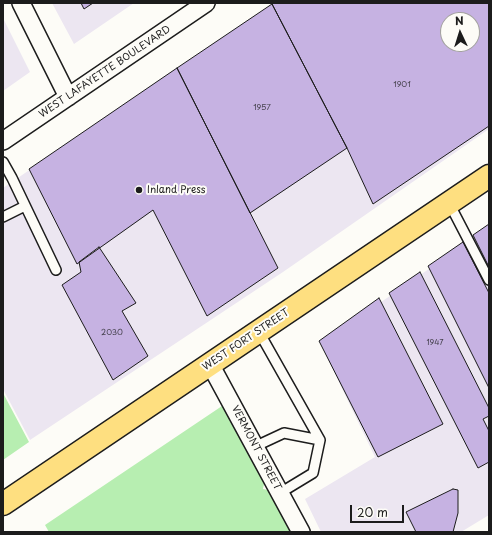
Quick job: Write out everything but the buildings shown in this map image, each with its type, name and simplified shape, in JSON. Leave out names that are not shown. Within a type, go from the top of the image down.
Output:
[{"type":"main road","name":"WEST FORT STREET","points":[[3,504],[489,176]]},
{"type":"street","points":[[21,3],[68,97]]},
{"type":"street","name":"WEST LAFAYETTE BOULEVARD","points":[[3,141],[206,3]]},
{"type":"street","name":"VERMONT STREET","points":[[210,364],[301,532]]},
{"type":"lane","points":[[3,162],[56,270]]},
{"type":"lane","points":[[449,203],[489,280]]},
{"type":"lane","points":[[3,217],[25,206]]},
{"type":"lane","points":[[259,332],[320,440],[313,472],[280,493]]},
{"type":"lane","points":[[254,447],[284,433],[320,440]]},
{"type":"shaded area","points":[[52,3],[134,3],[74,44]]},
{"type":"shaded area","points":[[275,3],[489,3],[489,129],[283,272],[30,440],[3,389],[3,188]]},
{"type":"shaded area","points":[[3,18],[30,72],[3,91]]},
{"type":"shaded area","points":[[475,237],[489,265],[489,515],[461,532],[321,532],[305,499],[375,457],[320,343]]},
{"type":"green space","points":[[3,393],[29,442],[3,460]]},
{"type":"green space","points":[[222,406],[227,411],[266,479],[263,489],[271,489],[290,532],[49,532],[45,525]]},
{"type":"place","name":"Inland Press","points":[[139,190]]}]
